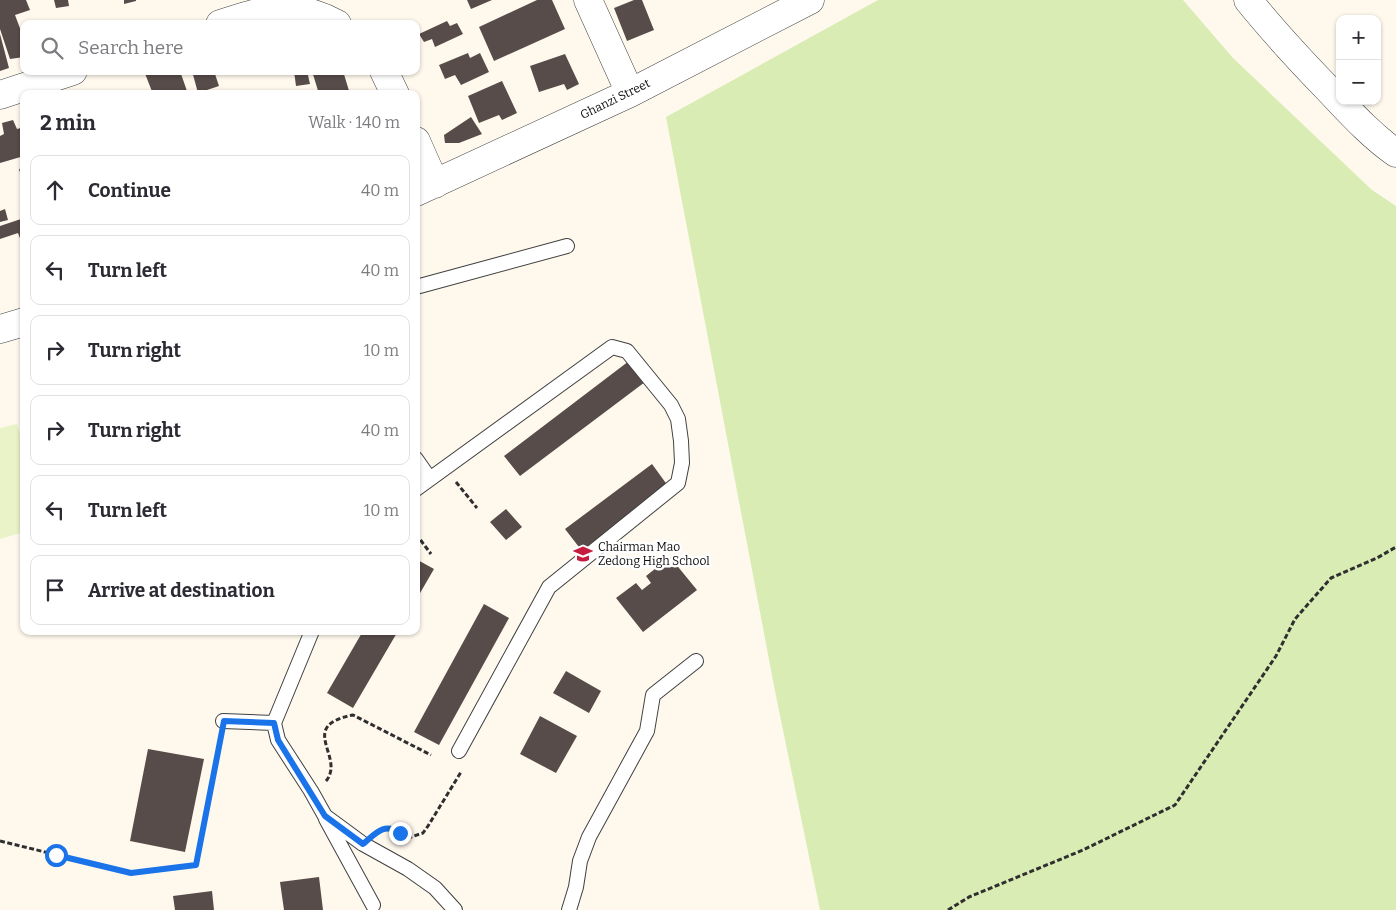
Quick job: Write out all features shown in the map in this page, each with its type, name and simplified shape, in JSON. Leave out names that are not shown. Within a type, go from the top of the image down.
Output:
[{"type":"street","points":[[588,0],[630,93]]},
{"type":"street","name":"Ghanzi Street","points":[[426,188],[630,93],[810,0]]},
{"type":"street","points":[[1248,0],[1274,33],[1351,114],[1381,142],[1396,153]]},
{"type":"street","points":[[233,20],[264,10],[286,8],[313,13],[328,20]]},
{"type":"street","points":[[0,95],[61,75]]},
{"type":"street","points":[[386,75],[393,90]]},
{"type":"street","points":[[420,160],[426,188]]},
{"type":"street","points":[[0,329],[20,323]]},
{"type":"lane","points":[[420,286],[566,246]]},
{"type":"lane","points":[[420,486],[612,348],[627,351],[671,404],[678,419],[682,463],[678,482],[549,587],[459,750]]},
{"type":"lane","points":[[420,465],[430,479]]},
{"type":"lane","points":[[310,635],[274,723],[278,740],[311,791],[373,905]]},
{"type":"lane","points":[[569,910],[576,887],[580,861],[589,837],[647,731],[653,695],[696,661]]},
{"type":"lane","points":[[224,721],[274,723]]},
{"type":"lane","points":[[325,816],[363,844],[408,869],[435,888],[455,910]]},
{"type":"path","points":[[445,468],[477,508]]},
{"type":"path","points":[[420,539],[431,554]]},
{"type":"path","points":[[948,910],[969,897],[1083,850],[1175,805],[1276,656],[1295,619],[1330,578],[1377,558],[1396,547]]},
{"type":"path","points":[[311,791],[328,779],[331,773],[331,763],[324,740],[328,725],[340,718],[353,715],[431,754]]},
{"type":"path","points":[[0,841],[131,873],[196,865],[224,721]]},
{"type":"path","points":[[363,844],[377,831],[388,828],[405,836],[418,836],[423,832],[461,772]]},
{"type":"green space","points":[[878,0],[1183,0],[1233,58],[1372,190],[1396,206],[1396,910],[820,910],[775,691],[666,117]]},
{"type":"green space","points":[[17,424],[20,434],[20,533],[0,539],[0,428]]},
{"type":"building","points":[[0,0],[26,0],[30,10],[15,15],[20,28],[20,58],[10,59],[0,29]]},
{"type":"building","points":[[54,0],[68,0],[69,6],[56,8]]},
{"type":"building","points":[[124,0],[136,0],[136,1],[124,4]]},
{"type":"building","points":[[467,0],[492,0],[471,9]]},
{"type":"building","points":[[537,0],[552,0],[565,29],[494,61],[479,27]]},
{"type":"building","points":[[634,0],[642,0],[654,30],[627,41],[614,8]]},
{"type":"building","points":[[447,21],[450,26],[457,23],[463,34],[435,47],[432,39],[424,42],[420,34]]},
{"type":"building","points":[[0,34],[9,68],[0,71]]},
{"type":"building","points":[[468,53],[470,58],[480,53],[489,72],[461,85],[455,75],[445,79],[439,65]]},
{"type":"building","points":[[565,54],[579,84],[567,90],[564,84],[539,92],[530,66]]},
{"type":"building","points":[[146,75],[181,75],[187,90],[151,90]]},
{"type":"building","points":[[193,75],[215,75],[219,86],[207,90],[197,90]]},
{"type":"building","points":[[295,75],[308,75],[310,84],[296,86]]},
{"type":"building","points":[[313,75],[344,75],[349,90],[318,90]]},
{"type":"building","points":[[502,81],[517,113],[502,120],[499,115],[479,123],[468,96]]},
{"type":"building","points":[[471,117],[482,134],[459,143],[445,143],[444,135]]},
{"type":"building","points":[[13,120],[17,129],[20,128],[20,157],[0,163],[0,136],[4,134],[2,123]]},
{"type":"building","points":[[5,209],[8,220],[0,222],[0,211]]},
{"type":"building","points":[[20,219],[20,238],[18,233],[0,239],[0,226]]},
{"type":"building","points":[[629,361],[645,382],[520,476],[504,456]]},
{"type":"building","points":[[652,464],[668,486],[582,551],[565,529]]},
{"type":"building","points":[[506,509],[522,527],[506,540],[490,522]]},
{"type":"building","points":[[670,557],[697,590],[643,632],[616,598],[636,583],[642,590],[651,583],[646,576]]},
{"type":"building","points":[[420,561],[434,569],[420,593]]},
{"type":"building","points":[[484,604],[509,618],[439,745],[414,732]]},
{"type":"building","points":[[361,635],[396,635],[353,708],[327,693]]},
{"type":"building","points":[[566,671],[601,691],[589,713],[553,693]]},
{"type":"building","points":[[540,716],[577,736],[556,773],[520,754]]},
{"type":"building","points":[[148,749],[204,759],[185,852],[130,841]]},
{"type":"building","points":[[319,877],[323,910],[284,910],[280,882]]},
{"type":"building","points":[[212,891],[214,910],[175,910],[173,896]]},
{"type":"place","name":"Chairman Mao Zedong High School","points":[[583,554]]},
{"type":"route","points":[[56,855],[131,873],[196,865],[224,721],[274,723],[278,740],[325,816],[363,844],[377,831],[382,829],[395,829],[400,833]]}]
